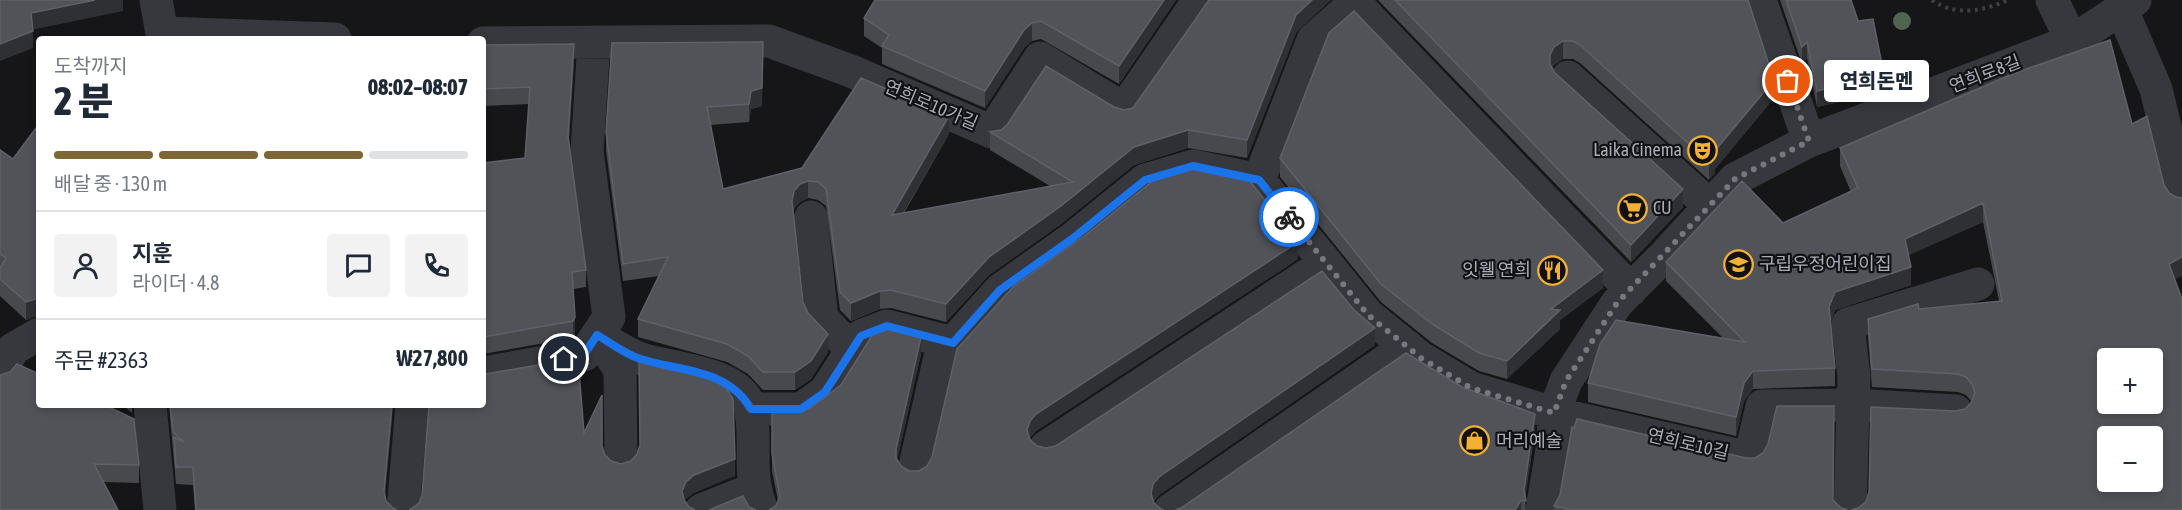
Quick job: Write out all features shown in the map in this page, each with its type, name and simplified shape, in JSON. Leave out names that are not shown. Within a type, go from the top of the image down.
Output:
[{"type":"street","points":[[156,0],[163,36]]},
{"type":"street","name":"연희로10가길","points":[[486,43],[770,41],[851,71],[992,132],[1040,58],[1124,109],[1198,0]]},
{"type":"street","points":[[1760,0],[1809,141]]},
{"type":"street","points":[[2052,0],[2072,41]]},
{"type":"street","points":[[1259,180],[1313,40],[1356,2],[1631,290]]},
{"type":"street","name":"연희로8길","points":[[1542,510],[1553,444],[1554,413],[1566,381],[1617,303],[1735,179],[1809,141],[2072,41],[2129,5],[2156,89],[2182,198]]},
{"type":"street","points":[[486,372],[584,355],[609,316],[587,151],[594,42]]},
{"type":"street","points":[[1568,77],[1710,206]]},
{"type":"street","points":[[914,470],[940,357],[1000,290],[1072,239],[1145,180],[1193,166],[1259,180],[1368,315],[1421,358],[1471,388],[1554,413]]},
{"type":"street","points":[[811,217],[822,318],[852,350]]},
{"type":"street","points":[[1046,447],[1326,263]]},
{"type":"street","points":[[1850,510],[1854,377],[1848,324],[1978,284]]},
{"type":"street","points":[[751,409],[801,409],[825,392],[861,336],[887,326],[953,343]]},
{"type":"street","points":[[597,335],[640,359],[707,374],[742,394],[751,409],[758,500],[701,510]]},
{"type":"street","points":[[597,335],[620,370],[621,462]]},
{"type":"street","points":[[0,374],[13,349],[36,336]]},
{"type":"street","points":[[1170,510],[1407,346]]},
{"type":"street","name":"연희로10길","points":[[1554,413],[1750,458],[1762,406],[1854,405],[1956,411]]},
{"type":"street","points":[[150,408],[160,510]]},
{"type":"street","points":[[403,510],[412,408]]},
{"type":"path","points":[[1932,0],[1959,11],[1981,10],[2008,0]]},
{"type":"building","points":[[0,0],[95,0],[31,13],[33,31],[0,44]]},
{"type":"building","points":[[875,0],[1164,0],[1119,66],[1041,21],[1032,23],[1024,30],[985,91],[882,46],[889,35],[864,18]]},
{"type":"building","points":[[1209,0],[1312,0],[1296,15],[1247,140],[1188,130],[1134,147],[1061,206],[989,257],[946,304],[891,290],[880,291],[851,303],[840,292],[826,189],[818,182],[808,181],[800,184],[794,191],[792,201],[803,302],[808,313],[828,334],[811,361],[795,372],[763,372],[748,356],[727,344],[638,319],[668,257],[623,264],[606,132],[612,43],[763,42],[762,88],[751,91],[749,104],[707,107],[723,189],[802,168],[861,78],[949,116],[892,215],[1073,182],[990,132],[1001,130],[1007,125],[1046,66],[1114,107],[1124,110],[1133,108]]},
{"type":"building","points":[[1395,0],[1748,0],[1774,80],[1713,153],[1715,155],[1709,162],[1580,45],[1573,41],[1563,41],[1554,47],[1550,55],[1550,64],[1555,73],[1683,189],[1631,245]]},
{"type":"building","points":[[1786,0],[1851,0],[1858,21],[1873,19],[1884,75],[1817,91],[1807,42],[1802,47]]},
{"type":"building","points":[[1354,11],[1603,270],[1551,309],[1560,310],[1507,361],[1479,353],[1432,324],[1381,284],[1280,158],[1329,33]]},
{"type":"building","points":[[2110,40],[2132,124],[2147,116],[2164,185],[2169,193],[2182,198],[2182,257],[2169,264],[2182,299],[2182,510],[1851,510],[1866,502],[1869,492],[1871,407],[1955,411],[1965,409],[1971,403],[1975,393],[1972,384],[1966,377],[1958,374],[1872,369],[1868,319],[1918,304],[1919,309],[2002,301],[1983,203],[1905,239],[1911,267],[1835,292],[1829,307],[1835,368],[1753,371],[1744,383],[1736,417],[1588,383],[1600,344],[1616,320],[1745,342],[1666,262],[1742,181],[1783,223],[1858,188],[1840,148],[2015,73]]},
{"type":"building","points":[[574,44],[568,136],[586,270],[572,272],[575,317],[573,321],[486,336],[486,163],[525,158],[530,87],[486,89],[486,45]]},
{"type":"building","points":[[36,128],[36,299],[26,302],[0,279],[0,268],[6,258],[0,254],[0,150],[13,159]]},
{"type":"building","points":[[1194,168],[1249,180],[1298,242],[1036,414],[1027,430],[1030,440],[1037,446],[1046,448],[1056,446],[1322,271],[1354,310],[1375,328],[1159,477],[1153,484],[1151,494],[1154,503],[1164,510],[769,510],[776,506],[780,496],[772,454],[772,411],[801,411],[812,407],[841,385],[873,334],[888,328],[921,337],[896,449],[896,458],[901,466],[909,471],[919,471],[927,466],[932,457],[957,349],[1013,287],[1083,237],[1154,180]]},
{"type":"building","points":[[1406,353],[1462,387],[1535,414],[1524,490],[1526,501],[1521,500],[1515,510],[1175,510],[1181,508]]},
{"type":"building","points":[[578,358],[584,433],[602,395],[602,446],[605,455],[611,461],[621,464],[631,461],[640,445],[639,361],[699,375],[724,385],[733,399],[735,459],[694,475],[686,482],[682,491],[684,500],[689,507],[695,510],[409,510],[419,503],[422,495],[429,408],[486,408],[486,374]]},
{"type":"building","points":[[17,364],[36,373],[36,408],[111,408],[134,419],[139,465],[94,464],[118,510],[0,510],[0,375],[10,372]]},
{"type":"building","points":[[1777,406],[1834,406],[1833,500],[1841,508],[1848,510],[1573,510],[1554,506],[1560,495],[1572,427],[1574,428],[1577,419],[1746,458],[1755,458],[1763,453],[1768,444]]},
{"type":"building","points":[[170,408],[392,408],[384,491],[386,501],[397,510],[196,510],[193,467],[176,467],[174,437],[184,442],[173,432]]},
{"type":"building","points":[[743,496],[749,507],[756,510],[709,510]]},
{"type":"way so far","points":[[1289,217],[1368,315],[1421,358],[1471,388],[1554,413],[1566,381],[1617,303],[1735,179],[1809,141],[1788,81]]},
{"type":"place","name":"연희돈멘","points":[[1788,81]]},
{"type":"place","name":"Laika Cinema","points":[[1703,150]]},
{"type":"place","name":"CU","points":[[1632,208]]},
{"type":"place","name":"구립우정어린이집","points":[[1738,264]]},
{"type":"place","name":"잇웰 연희","points":[[1552,270]]},
{"type":"place","name":"머리예술","points":[[1475,441]]},
{"type":"route","points":[[564,359],[584,355],[597,335],[640,359],[707,374],[742,394],[751,409],[801,409],[825,392],[861,336],[887,326],[953,343],[1000,290],[1072,239],[1145,180],[1193,166],[1259,180],[1289,217]]}]
